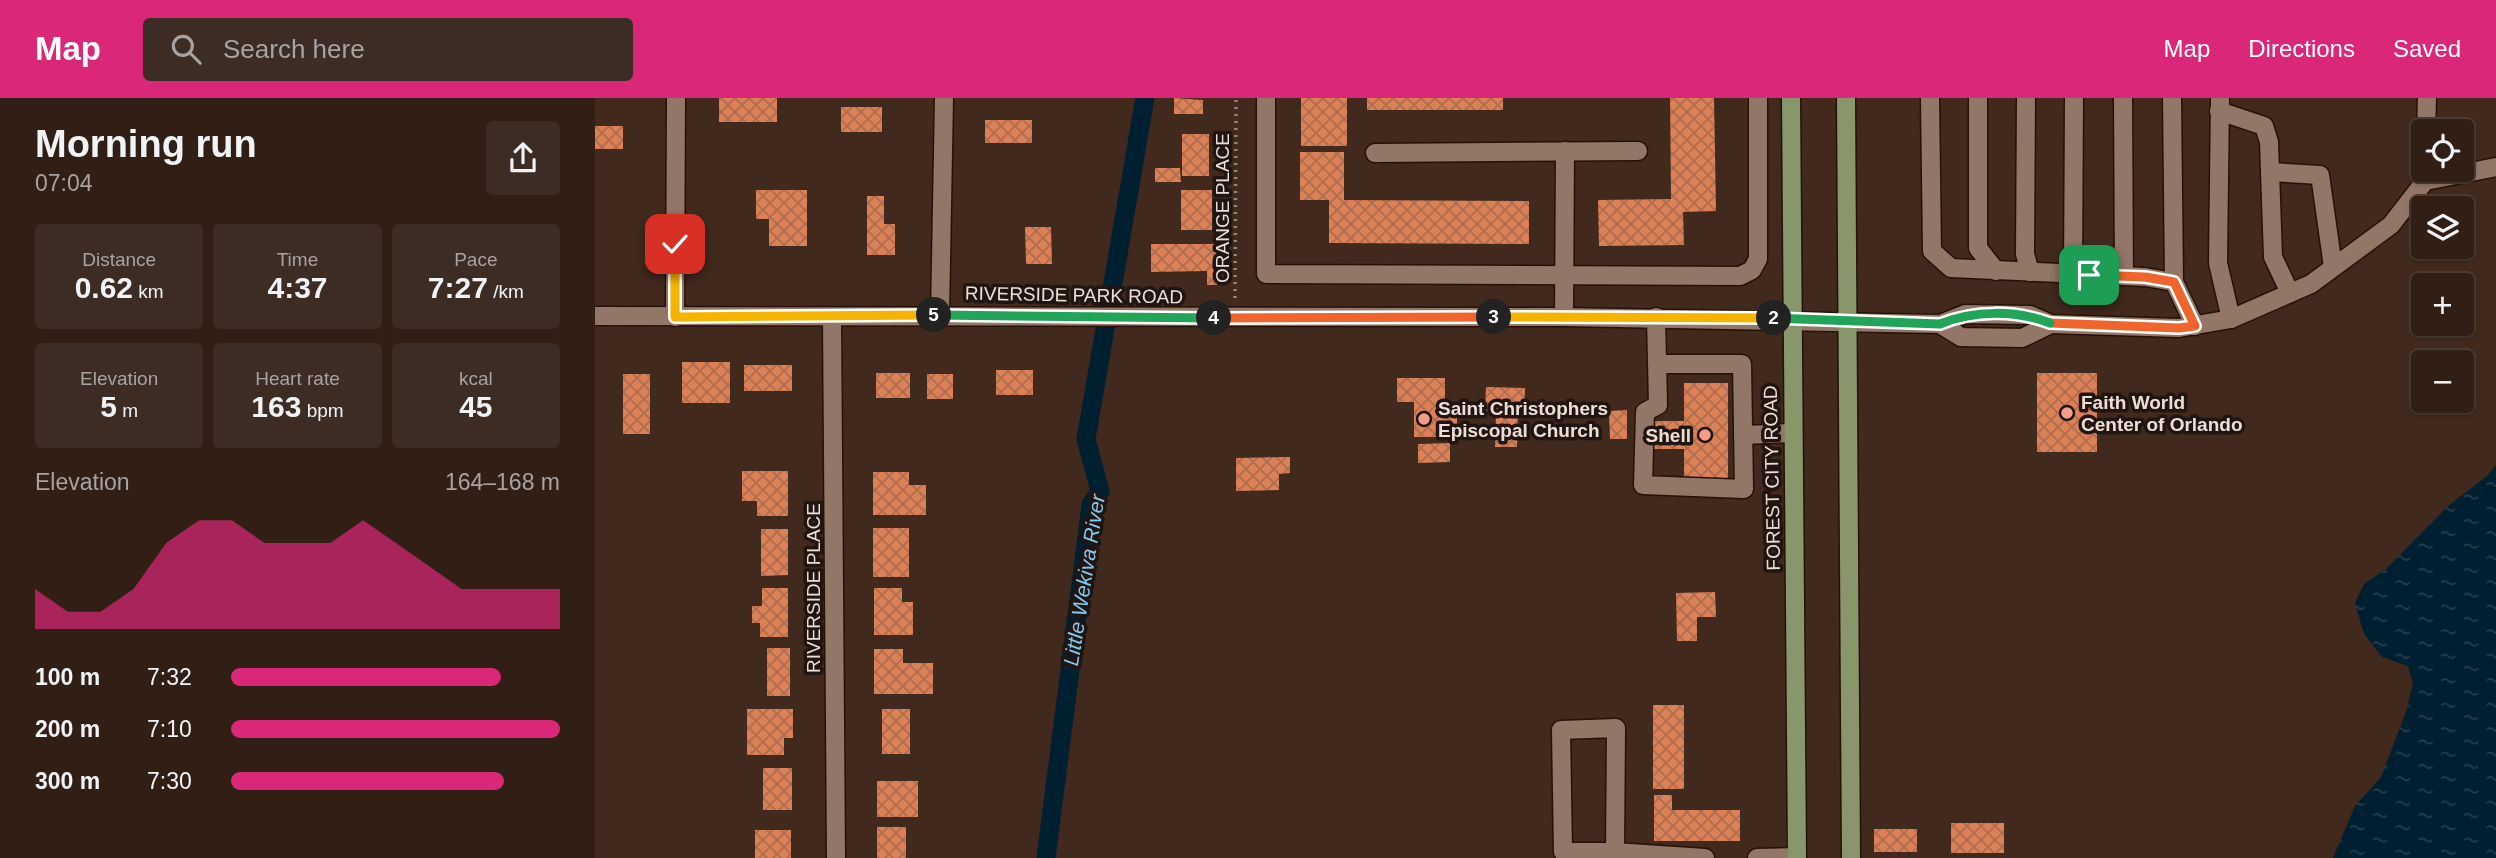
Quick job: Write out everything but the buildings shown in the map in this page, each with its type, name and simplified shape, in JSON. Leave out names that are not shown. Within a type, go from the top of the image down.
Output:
[{"type":"main road","name":"FOREST CITY ROAD","points":[[1791,98],[1797,857]]},
{"type":"main road","points":[[1846,98],[1851,858]]},
{"type":"street","points":[[675,317],[676,98]]},
{"type":"street","points":[[940,315],[944,98]]},
{"type":"street","points":[[1266,98],[1266,274],[1564,276],[1740,276],[1752,270],[1758,259],[1758,98]]},
{"type":"street","points":[[1930,98],[1932,251],[1951,268],[2124,276],[2174,282]]},
{"type":"street","points":[[1978,98],[1978,248],[1996,271]]},
{"type":"street","points":[[2026,98],[2025,254],[2030,272]]},
{"type":"street","points":[[2073,275],[2074,98]]},
{"type":"street","points":[[2123,98],[2124,276]]},
{"type":"street","points":[[2172,98],[2174,282],[2195,326]]},
{"type":"street","points":[[2426,119],[2427,98]]},
{"type":"street","points":[[2231,319],[2218,263],[2220,104],[2264,126],[2269,142],[2273,257],[2290,293]]},
{"type":"street","points":[[1564,317],[1565,150]]},
{"type":"street","points":[[1375,153],[1638,150]]},
{"type":"street","points":[[2474,169],[2496,167]]},
{"type":"street","points":[[2270,172],[2320,175],[2333,267]]},
{"type":"street","name":"RIVERSIDE PARK ROAD","points":[[595,316],[1656,317],[1791,318],[1940,324],[1965,314],[2030,316],[2051,324],[2179,328],[2231,319],[2311,284],[2391,225],[2420,182]]},
{"type":"street","name":"RIVERSIDE PLACE","points":[[832,317],[836,858]]},
{"type":"street","points":[[1656,317],[1658,405],[1645,412],[1643,485],[1744,489],[1741,363],[1659,363]]},
{"type":"street","points":[[1743,435],[1793,433]]},
{"type":"street","points":[[1615,852],[1616,727],[1561,730],[1563,852],[1615,852],[1705,858]]},
{"type":"street","points":[[1757,858],[1797,857]]},
{"type":"path","name":"ORANGE PLACE","points":[[1235,318],[1236,98]]},
{"type":"water","points":[[2496,465],[2496,858],[2333,858],[2355,806],[2381,777],[2406,712],[2413,683],[2408,666],[2382,657],[2364,634],[2355,603],[2364,584],[2386,569],[2448,506],[2487,476]]},
{"type":"waterway","name":"Little Wekiva River","points":[[1046,858],[1091,505],[1100,491],[1086,439],[1145,98]]},
{"type":"place","name":"Faith World Center of Orlando","points":[[2067,413]]},
{"type":"place","name":"Saint Christophers Episcopal Church","points":[[1424,419]]},
{"type":"place","name":"Shell","points":[[1705,435]]},
{"type":"route","points":[[675,244],[675,317],[940,315],[1791,318],[1940,324],[1965,314],[2030,316],[2051,324],[2179,328],[2195,326],[2174,282],[2145,277],[2089,275]]}]
